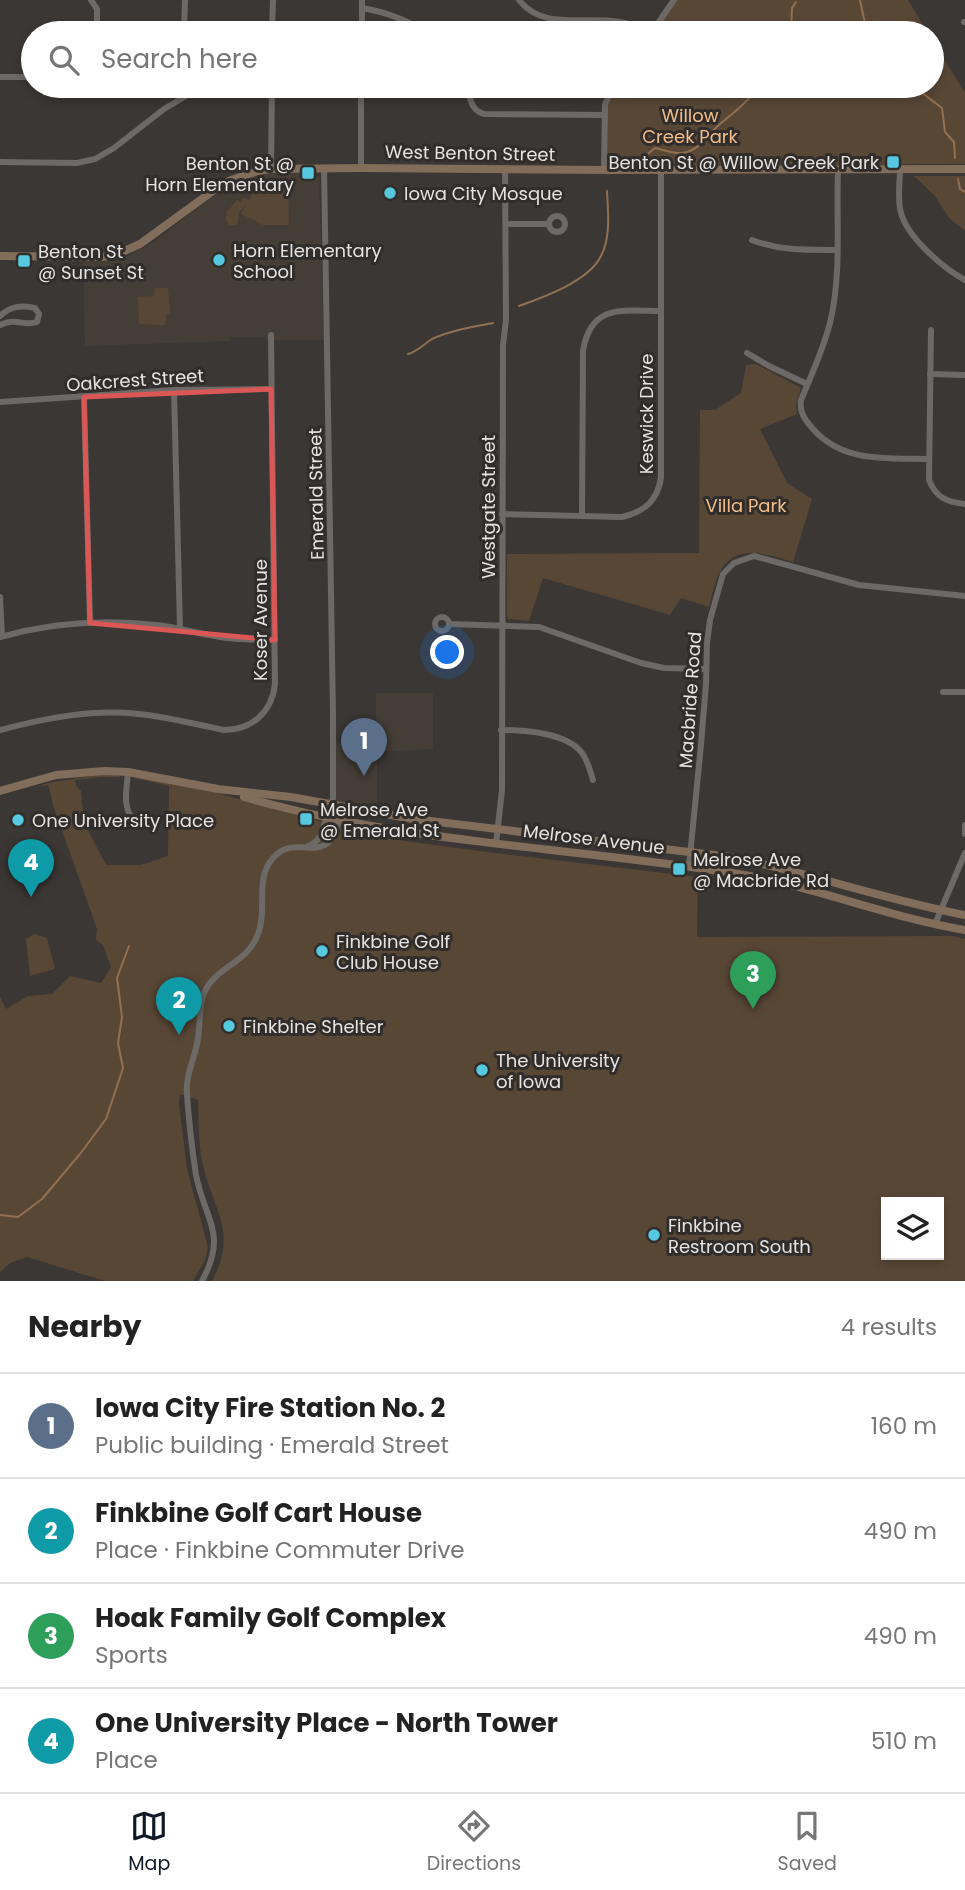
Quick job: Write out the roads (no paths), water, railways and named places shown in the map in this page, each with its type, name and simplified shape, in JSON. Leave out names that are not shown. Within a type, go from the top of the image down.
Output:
[{"type":"main road","name":"West Benton Street","points":[[0,256],[103,257],[120,253],[140,244],[231,180],[271,169],[965,169]]},
{"type":"main road","name":"Melrose Avenue","points":[[0,791],[56,775],[93,771],[128,772],[218,789],[291,797],[413,819],[731,857],[965,915]]},
{"type":"main road","name":"Melrose Avenue","points":[[218,789],[282,808],[401,831],[752,876],[965,930]]},
{"type":"street","points":[[91,0],[97,9],[97,21]]},
{"type":"street","points":[[184,21],[185,0]]},
{"type":"street","points":[[272,21],[273,0]]},
{"type":"street","points":[[362,0],[362,21]]},
{"type":"street","points":[[519,0],[528,10],[545,18],[621,21]]},
{"type":"street","points":[[658,21],[674,0]]},
{"type":"street","points":[[362,8],[393,15],[406,21]]},
{"type":"street","points":[[0,77],[21,77]]},
{"type":"street","points":[[0,162],[77,163],[95,159],[114,148],[180,98]]},
{"type":"street","points":[[271,169],[272,98]]},
{"type":"street","points":[[360,168],[361,98]]},
{"type":"street","points":[[470,98],[473,107],[480,114],[605,116]]},
{"type":"street","points":[[604,170],[607,98]]},
{"type":"street","name":"Emerald Street","points":[[324,168],[332,819]]},
{"type":"street","name":"Westgate Street","points":[[496,844],[502,790],[505,169]]},
{"type":"street","points":[[900,169],[899,203],[905,222],[937,260],[965,280]]},
{"type":"street","name":"Keswick Drive","points":[[502,514],[622,517],[647,507],[658,491],[661,477],[661,170]]},
{"type":"street","points":[[838,170],[836,283],[822,352],[801,400],[802,415],[815,432],[833,446],[854,455],[928,458]]},
{"type":"street","points":[[506,224],[549,224]]},
{"type":"street","points":[[752,240],[789,249],[837,250]]},
{"type":"street","points":[[0,316],[9,309],[20,307],[35,308],[39,314],[37,322],[33,324],[15,321],[0,325]]},
{"type":"street","points":[[582,516],[585,338],[593,323],[608,313],[661,311]]},
{"type":"street","points":[[931,330],[929,480],[935,493],[949,501],[965,504]]},
{"type":"street","name":"Koser Avenue","points":[[0,730],[50,718],[96,713],[136,714],[224,730],[240,728],[257,720],[268,708],[275,684],[271,335]]},
{"type":"street","points":[[747,353],[807,384]]},
{"type":"street","points":[[930,374],[965,375]]},
{"type":"street","name":"Oakcrest Street","points":[[0,402],[174,390],[271,388]]},
{"type":"street","points":[[174,390],[180,629]]},
{"type":"street","points":[[84,397],[90,623]]},
{"type":"street","name":"Macbride Road","points":[[689,866],[710,620],[723,574],[734,563],[754,555],[859,585],[965,596]]},
{"type":"street","points":[[0,597],[1,636],[90,623],[138,624],[229,638],[275,640]]},
{"type":"street","points":[[450,624],[528,625],[549,629],[652,666],[706,669]]},
{"type":"street","points":[[943,692],[965,692]]},
{"type":"street","points":[[501,730],[530,731],[572,745],[585,759],[593,780]]},
{"type":"street","points":[[128,772],[126,807],[130,815]]},
{"type":"street","points":[[202,1281],[213,1256],[215,1238],[197,1178],[187,1083],[197,1045],[202,997],[212,980],[244,957],[255,942],[261,926],[263,874],[270,862],[284,850],[313,844],[321,837],[332,819]]},
{"type":"street","points":[[306,846],[321,847],[328,843],[334,836],[332,819]]},
{"type":"street","points":[[965,825],[965,834]]},
{"type":"street","points":[[935,924],[965,853]]},
{"type":"waterway","points":[[860,0],[864,21]]},
{"type":"waterway","points":[[791,21],[792,8],[796,2]]},
{"type":"waterway","points":[[644,157],[655,148],[679,153],[694,149],[750,98]]},
{"type":"waterway","points":[[929,98],[942,108],[945,132],[954,142],[955,158]]},
{"type":"waterway","points":[[958,179],[960,189],[965,192]]},
{"type":"waterway","points":[[519,306],[565,287],[595,265],[606,241],[607,191]]},
{"type":"waterway","points":[[408,354],[439,336],[493,323]]},
{"type":"waterway","points":[[0,1215],[18,1217],[42,1199],[106,1119],[123,1068],[118,1043],[122,1017],[117,978],[129,946]]},
{"type":"place","name":"Benton St @ Willow Creek Park","points":[[893,162]]},
{"type":"place","name":"Benton St @ Horn Elementary","points":[[308,173]]},
{"type":"place","name":"Iowa City Mosque","points":[[390,193]]},
{"type":"place","name":"Horn Elementary School","points":[[219,260]]},
{"type":"place","name":"Benton St @ Sunset St","points":[[24,261]]},
{"type":"place","name":"Iowa City Fire Station No. 2","points":[[364,776]]},
{"type":"place","name":"Melrose Ave @ Emerald St","points":[[306,819]]},
{"type":"place","name":"One University Place","points":[[18,820]]},
{"type":"place","name":"Melrose Ave @ Macbride Rd","points":[[679,869]]},
{"type":"place","name":"One University Place - North Tower","points":[[31,897]]},
{"type":"place","name":"Finkbine Golf Club House","points":[[322,951]]},
{"type":"place","name":"Hoak Family Golf Complex","points":[[753,1009]]},
{"type":"place","name":"Finkbine Shelter","points":[[229,1026]]},
{"type":"place","name":"Finkbine Golf Cart House","points":[[179,1035]]},
{"type":"place","name":"The University of Iowa","points":[[482,1070]]},
{"type":"place","name":"Finkbine Restroom South","points":[[654,1235]]},
{"type":"park label","name":"Willow Creek Park","points":[[690,125]]},
{"type":"park label","name":"Villa Park","points":[[746,505]]}]
